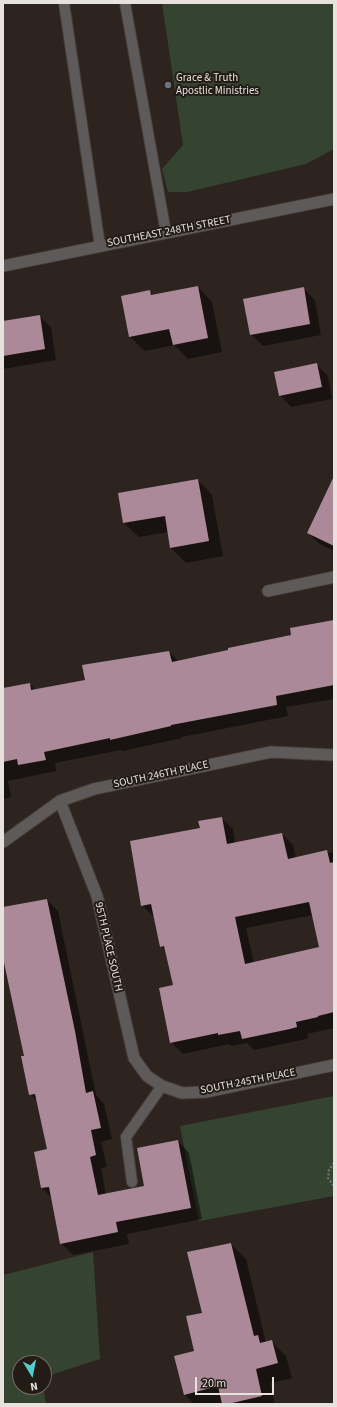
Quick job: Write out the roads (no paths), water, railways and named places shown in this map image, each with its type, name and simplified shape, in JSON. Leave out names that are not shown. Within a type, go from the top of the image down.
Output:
[{"type":"street","name":"SOUTHEAST 248TH STREET","points":[[3,266],[334,199]]},
{"type":"street","points":[[268,591],[334,577]]},
{"type":"street","name":"SOUTH 246TH PLACE","points":[[3,842],[60,801],[94,789],[271,752],[334,756]]},
{"type":"street","name":"95TH PLACE SOUTH","points":[[60,801],[97,896],[134,1058],[147,1076],[162,1086]]},
{"type":"street","name":"SOUTH 245TH PLACE","points":[[162,1086],[182,1093],[206,1092],[334,1065]]},
{"type":"lane","points":[[64,3],[100,246]]},
{"type":"lane","points":[[125,3],[166,233]]},
{"type":"lane","points":[[132,1182],[126,1137],[162,1086]]},
{"type":"place","name":"Grace & Truth Apostlic Ministries","points":[[168,85]]}]
